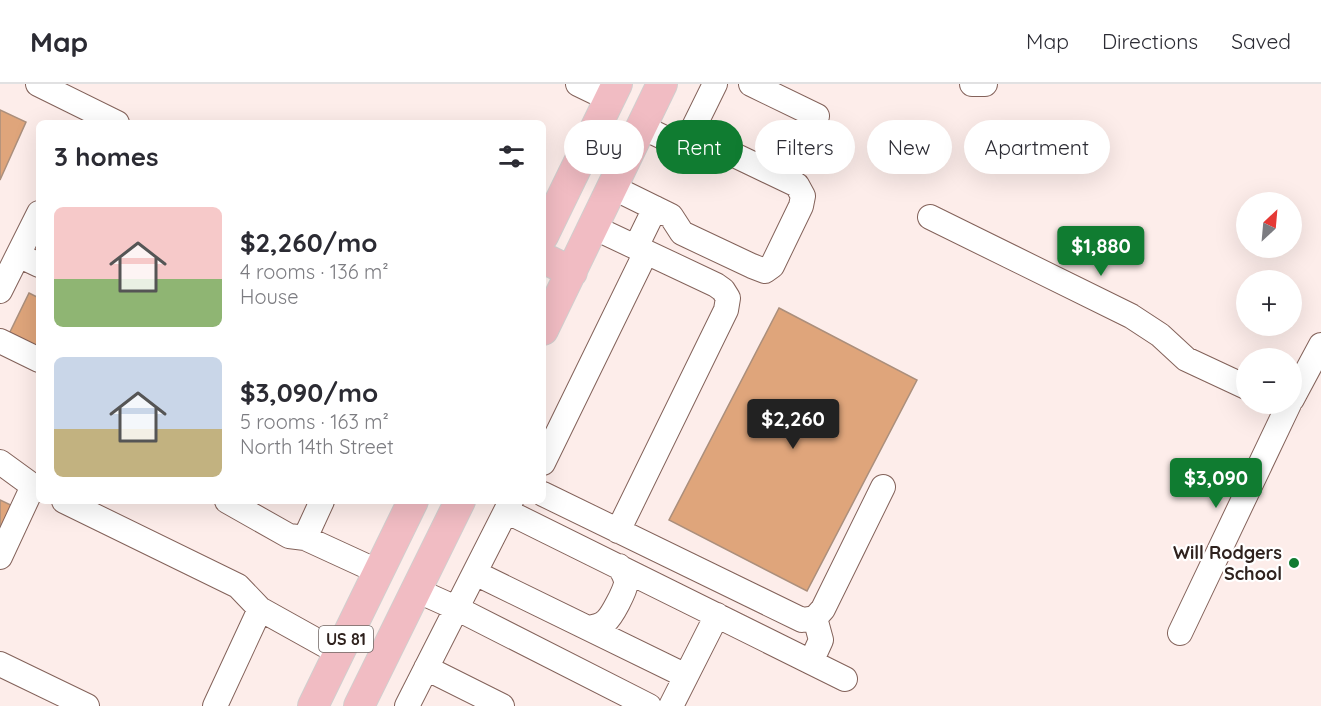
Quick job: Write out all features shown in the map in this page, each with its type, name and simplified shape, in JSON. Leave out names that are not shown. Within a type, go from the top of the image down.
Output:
[{"type":"main road","points":[[644,123],[662,84]]},
{"type":"main road","points":[[546,230],[613,92]]},
{"type":"main road","points":[[546,324],[618,174]]},
{"type":"main road","points":[[546,259],[572,272]]},
{"type":"main road","name":"US 81","points":[[313,706],[412,504]]},
{"type":"main road","name":"US 81","points":[[359,706],[459,504]]},
{"type":"main road","points":[[379,572],[416,590]]},
{"type":"street","points":[[38,84],[88,117]]},
{"type":"street","points":[[578,84],[613,92]]},
{"type":"street","points":[[697,120],[715,84]]},
{"type":"street","points":[[751,84],[817,116]]},
{"type":"street","points":[[972,84],[985,84]]},
{"type":"street","points":[[612,187],[671,216],[682,233],[765,271],[772,266],[801,206],[803,196],[797,185],[743,159]]},
{"type":"street","points":[[546,456],[641,249],[655,208]]},
{"type":"street","points":[[930,216],[1131,316],[1160,335],[1185,358],[1236,382]]},
{"type":"street","points":[[0,291],[29,260],[36,227]]},
{"type":"street","points":[[593,227],[716,285],[728,298],[726,310],[618,531]]},
{"type":"street","points":[[0,341],[36,359]]},
{"type":"street","points":[[1302,378],[1321,345]]},
{"type":"street","points":[[1180,633],[1283,414]]},
{"type":"street","points":[[0,462],[36,488],[0,557]]},
{"type":"street","points":[[546,495],[802,620],[815,618],[823,609],[883,487]]},
{"type":"street","points":[[70,504],[238,586],[260,609],[339,653]]},
{"type":"street","points":[[232,504],[289,536],[305,538],[379,572]]},
{"type":"street","points":[[305,538],[321,504]]},
{"type":"street","points":[[407,706],[509,506],[644,579],[845,679]]},
{"type":"street","points":[[588,628],[606,621],[621,595],[626,584],[625,576],[619,566]]},
{"type":"street","points":[[475,573],[686,676]]},
{"type":"street","points":[[614,640],[644,579]]},
{"type":"street","points":[[416,590],[649,706]]},
{"type":"street","points":[[215,706],[260,609]]},
{"type":"street","points":[[671,706],[717,615]]},
{"type":"street","points":[[810,662],[821,640],[815,618]]},
{"type":"street","points":[[0,664],[87,706]]},
{"type":"street","points":[[426,668],[502,706]]},
{"type":"building","points":[[0,110],[26,122],[0,180]]},
{"type":"building","points":[[29,293],[36,296],[36,348],[9,334]]},
{"type":"building","points":[[779,308],[917,380],[807,591],[669,520]]},
{"type":"building","points":[[0,500],[15,507],[0,538]]},
{"type":"place","name":"Will Rodgers School","points":[[1294,563]]}]
